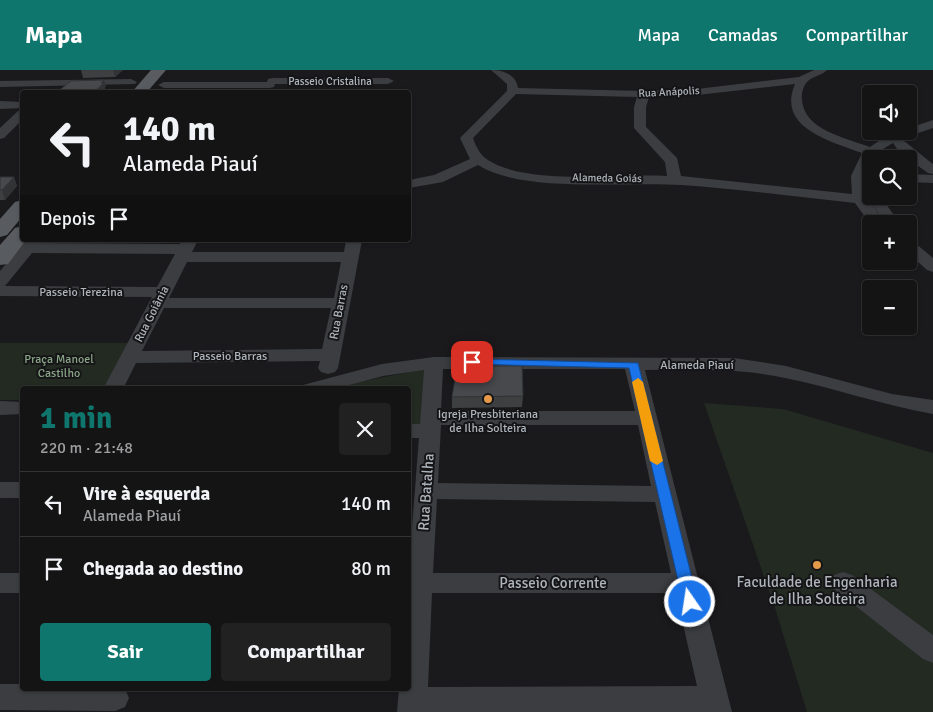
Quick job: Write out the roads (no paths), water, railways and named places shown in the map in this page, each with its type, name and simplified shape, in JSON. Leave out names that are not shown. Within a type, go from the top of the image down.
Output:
[{"type":"main road","points":[[130,89],[141,70]]},
{"type":"main road","points":[[130,89],[159,70]]},
{"type":"main road","points":[[0,231],[20,208]]},
{"type":"main road","points":[[0,259],[25,242]]},
{"type":"street","points":[[269,86],[278,70]]},
{"type":"street","points":[[411,184],[438,179],[478,160],[469,151],[466,138],[477,125],[506,102],[513,91],[512,83],[496,70]]},
{"type":"street","name":"Rua Anápolis","points":[[513,91],[644,94],[753,87],[802,80],[822,70]]},
{"type":"street","points":[[0,80],[24,80],[65,71]]},
{"type":"street","points":[[47,90],[65,71]]},
{"type":"street","points":[[802,80],[796,91],[794,105],[800,118],[815,129],[863,150]]},
{"type":"street","name":"Passeio Cristalina","points":[[164,85],[269,86],[388,81]]},
{"type":"street","points":[[0,84],[54,84],[130,89]]},
{"type":"street","points":[[644,94],[640,107],[640,128],[672,161],[675,180]]},
{"type":"street","points":[[0,106],[20,105]]},
{"type":"street","points":[[2,131],[20,116]]},
{"type":"street","points":[[880,150],[892,138],[933,124]]},
{"type":"street","points":[[888,150],[899,143],[933,129]]},
{"type":"street","points":[[899,143],[933,170]]},
{"type":"street","name":"Alameda Goiás","points":[[478,160],[502,171],[536,178],[675,180],[860,199]]},
{"type":"street","points":[[862,171],[858,176],[860,199],[872,215]]},
{"type":"street","points":[[917,178],[933,178]]},
{"type":"street","points":[[0,282],[27,242]]},
{"type":"street","points":[[63,242],[185,249],[352,249]]},
{"type":"street","name":"Rua Goiânia","points":[[116,386],[185,249]]},
{"type":"street","name":"Rua Barras","points":[[317,386],[330,356],[352,249]]},
{"type":"street","points":[[917,253],[933,266]]},
{"type":"street","points":[[917,261],[933,271]]},
{"type":"street","name":"Passeio Terezina","points":[[0,291],[160,298]]},
{"type":"street","points":[[160,298],[341,303]]},
{"type":"street","name":"Passeio Barras","points":[[130,357],[330,356]]},
{"type":"street","name":"Alameda Piauí","points":[[317,386],[382,370],[434,363],[734,364],[786,372],[892,400],[933,406]]},
{"type":"street","name":"Rua Batalha","points":[[412,706],[423,427],[434,363]]},
{"type":"street","points":[[412,706],[715,706],[634,365]]},
{"type":"street","points":[[423,427],[646,418]]},
{"type":"street","points":[[0,490],[20,490]]},
{"type":"street","points":[[420,503],[665,494]]},
{"type":"street","points":[[843,582],[933,651]]},
{"type":"street","points":[[0,583],[20,583]]},
{"type":"street","name":"Passeio Corrente","points":[[416,599],[686,583]]},
{"type":"street","points":[[0,697],[114,699]]},
{"type":"place","name":"Igreja Presbiteriana de Ilha Solteira","points":[[488,399]]},
{"type":"place","name":"Faculdade de Engenharia de Ilha Solteira","points":[[817,565]]},
{"type":"park label","name":"Praça Manoel Castilho","points":[[59,366]]}]
